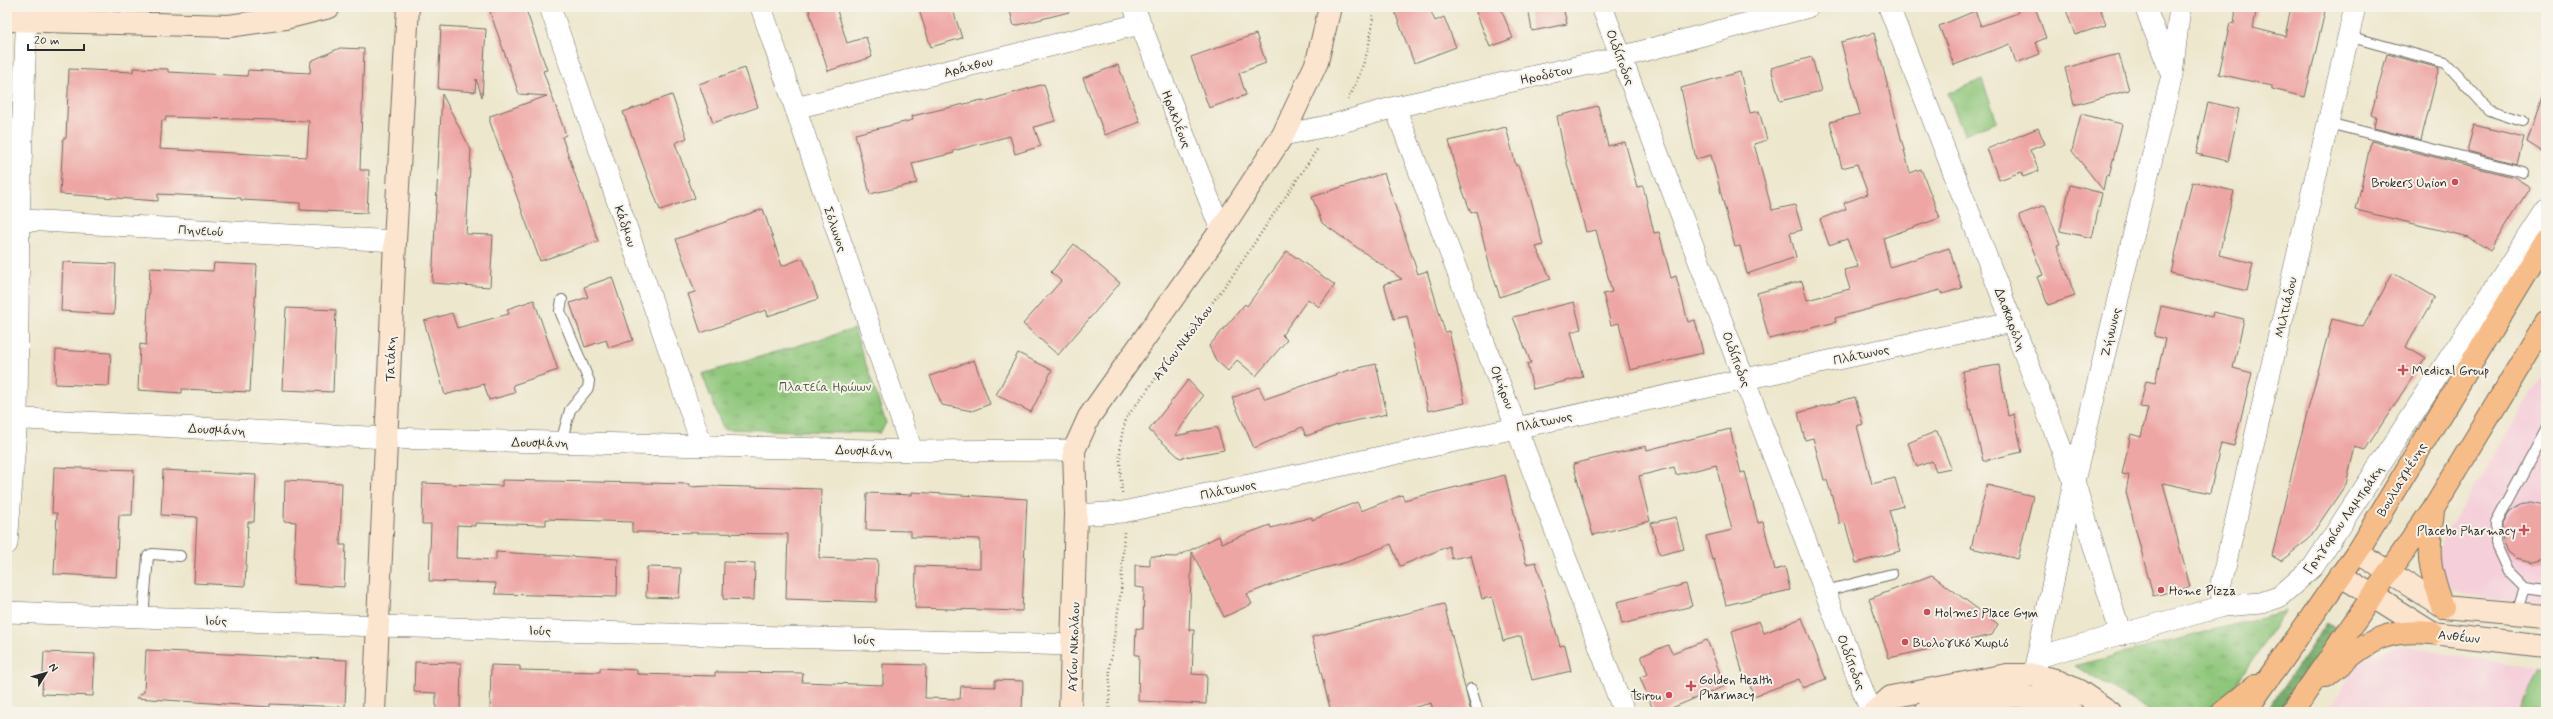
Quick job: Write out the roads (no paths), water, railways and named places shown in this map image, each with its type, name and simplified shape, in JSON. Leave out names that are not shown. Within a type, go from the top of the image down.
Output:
[{"type":"main road","name":"Βουλιαγμένης","points":[[2246,712],[2356,552],[2546,240]]},
{"type":"main road","points":[[2292,712],[2433,509],[2545,325]]},
{"type":"main road","points":[[2433,509],[2428,550],[2430,570],[2442,606]]},
{"type":"main road","points":[[2308,690],[2366,643],[2398,632],[2432,633]]},
{"type":"main road","points":[[2223,712],[2273,672]]},
{"type":"street","points":[[7,544],[12,418],[13,219],[20,16],[229,26],[285,18],[329,7]]},
{"type":"street","name":"Τατάκη","points":[[374,712],[395,242],[408,7]]},
{"type":"street","name":"Κάδμου","points":[[550,7],[702,445]]},
{"type":"street","name":"Σόλωνος","points":[[761,7],[912,451]]},
{"type":"street","name":"Αγίου Νικολάου","points":[[1070,712],[1076,515],[1074,450],[1089,417],[1221,230],[1284,136],[1317,62],[1330,7]]},
{"type":"street","name":"Οιδίποδος","points":[[1602,7],[1871,712]]},
{"type":"street","name":"Ηροδότου","points":[[1284,136],[1332,125],[1395,107],[1621,57],[1808,7]]},
{"type":"street","name":"Δασκαρόλη","points":[[1890,7],[2074,480],[2121,635]]},
{"type":"street","points":[[2145,7],[2172,75]]},
{"type":"street","name":"Ζήνωνος","points":[[2035,666],[2074,480],[2172,75],[2180,7]]},
{"type":"street","name":"Μιλτιάδου","points":[[2224,606],[2220,588],[2355,7]]},
{"type":"street","name":"Αράχθου","points":[[795,108],[1137,16]]},
{"type":"street","name":"Ηρακλέους","points":[[1137,16],[1221,230]]},
{"type":"street","name":"Ομήρου","points":[[1395,107],[1518,426],[1624,712]]},
{"type":"street","name":"Γρηγορίου Λαμπράκη","points":[[1874,712],[1891,697],[1979,679],[2008,675],[2121,635],[2224,606],[2261,603],[2279,597],[2313,567],[2546,210]]},
{"type":"street","name":"Πηνειού","points":[[13,219],[395,242]]},
{"type":"street","name":"Πλάτωνος","points":[[1076,515],[1123,512],[1518,426],[2012,322]]},
{"type":"street","name":"Δουσμάνη","points":[[12,418],[387,438],[912,451],[1074,450]]},
{"type":"street","points":[[2356,552],[2442,606],[2546,616]]},
{"type":"street","name":"Ανθέων","points":[[2340,575],[2432,633],[2546,646]]},
{"type":"street","name":"Ιούς","points":[[7,612],[378,626],[1073,645]]},
{"type":"street","name":"Γρηγορίου Λαμπράκη","points":[[2035,666],[2055,680],[2079,691],[2110,712]]},
{"type":"street","points":[[1926,712],[1990,699],[2040,704],[2049,701],[2071,712]]},
{"type":"lane","points":[[2348,36],[2446,63],[2489,110],[2522,121]]},
{"type":"lane","points":[[2328,123],[2523,172]]},
{"type":"lane","points":[[561,442],[570,410],[588,388],[589,381],[560,311],[562,300]]},
{"type":"lane","points":[[2546,430],[2496,523],[2495,543],[2508,571],[2524,588],[2546,591]]},
{"type":"lane","points":[[143,617],[148,556],[152,554],[180,556]]},
{"type":"lane","points":[[1825,591],[1892,574]]},
{"type":"lane","points":[[2517,613],[2524,588]]},
{"type":"lane","points":[[1471,689],[1478,712]]},
{"type":"place","name":"Brokers Union","points":[[2455,182]]},
{"type":"place","name":"Medical Group","points":[[2403,370]]},
{"type":"place","name":"Placebo Pharmacy","points":[[2524,530]]},
{"type":"place","name":"Home Pizza","points":[[2161,590]]},
{"type":"place","name":"Holmes Place Gym","points":[[1927,612]]},
{"type":"place","name":"Βιολογικό Χωριό","points":[[1905,642]]},
{"type":"place","name":"Golden Health Pharmacy","points":[[1691,686]]},
{"type":"place","name":"Tsirou","points":[[1669,695]]},
{"type":"park label","name":"Πλατεία Ηρώων","points":[[825,386]]}]
